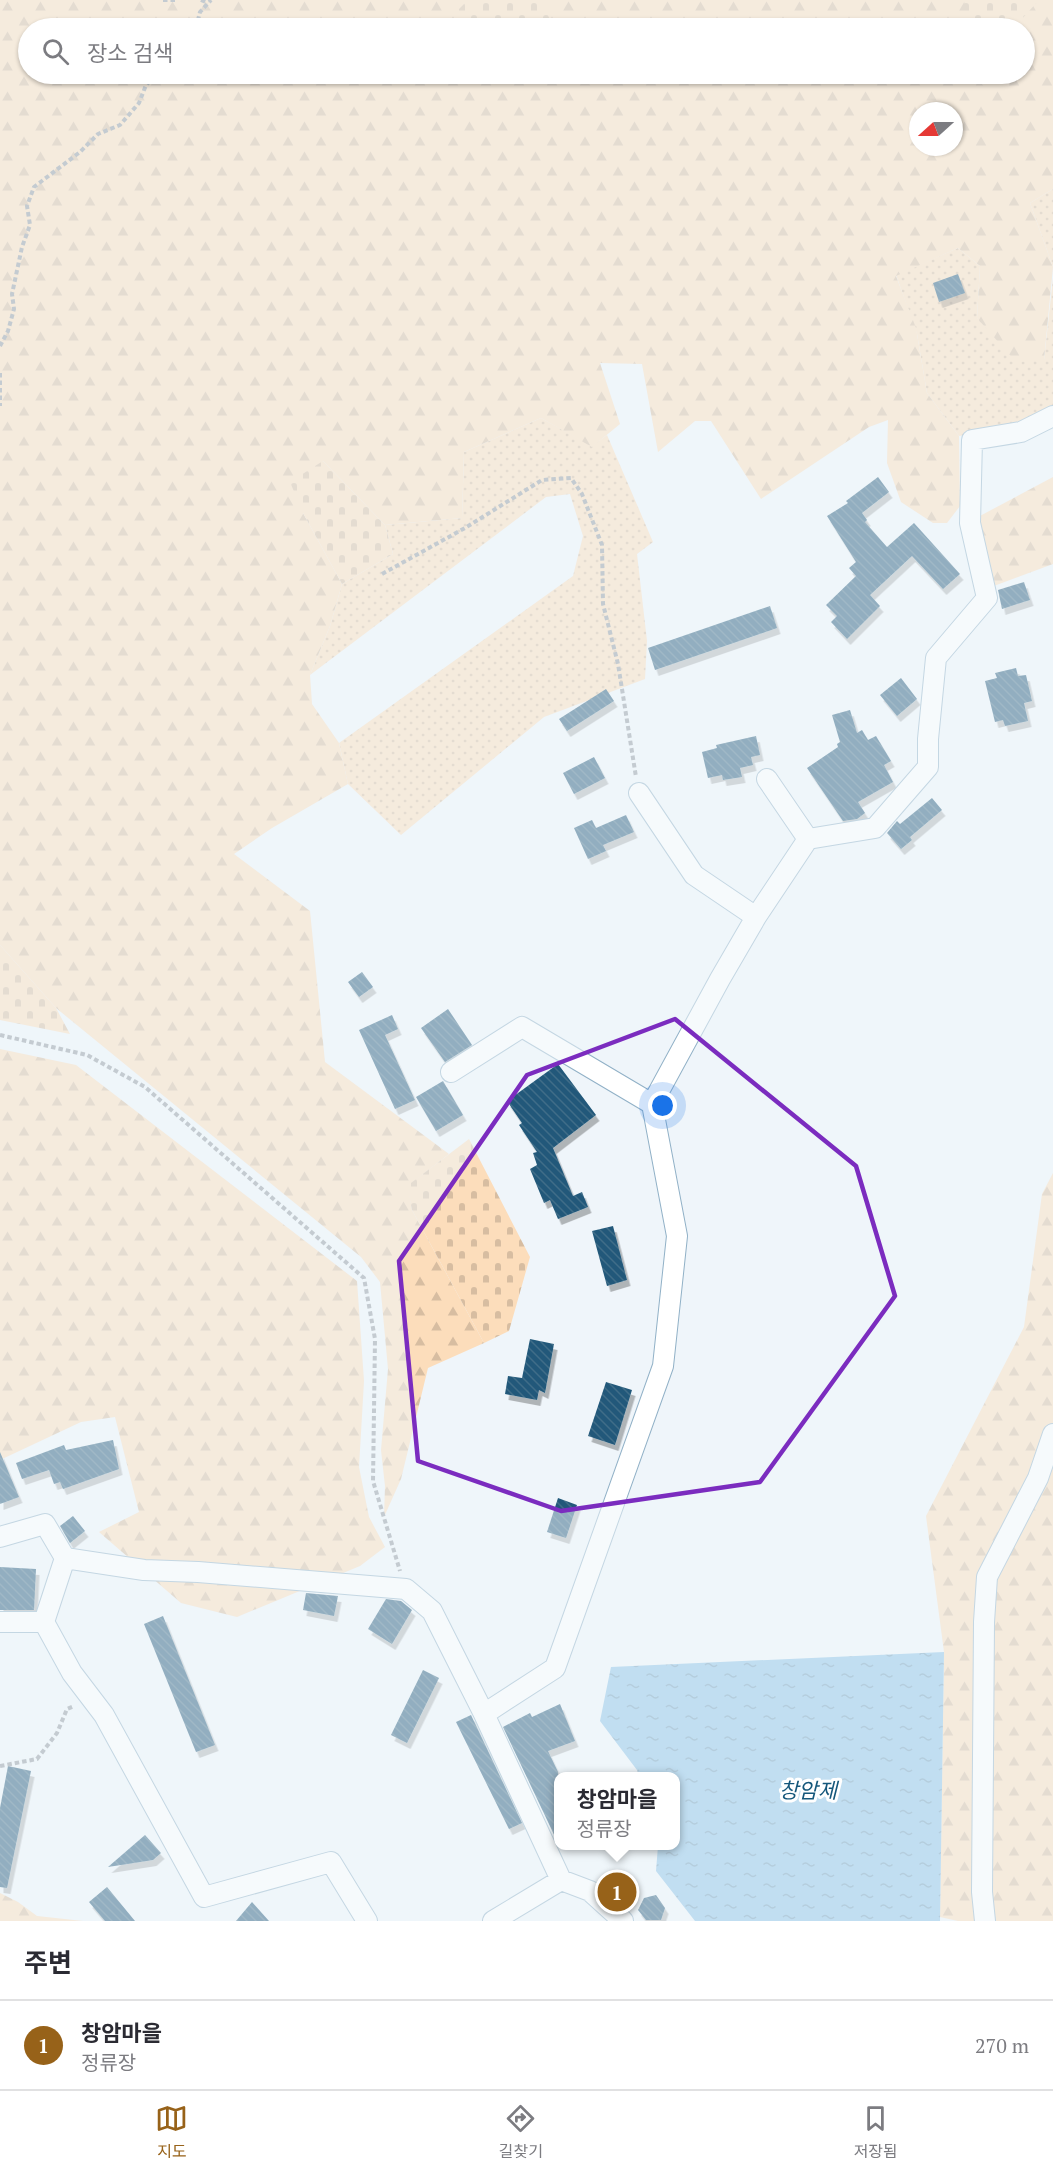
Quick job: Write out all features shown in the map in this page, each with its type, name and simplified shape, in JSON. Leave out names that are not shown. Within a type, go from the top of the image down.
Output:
[{"type":"street","points":[[484,1714],[555,1668],[663,1366],[677,1236],[652,1104],[756,917],[808,839],[875,828],[928,766],[928,739],[936,658],[987,598],[970,523],[972,440],[1021,432],[1053,417]]},
{"type":"street","points":[[767,779],[808,839]]},
{"type":"street","points":[[639,793],[694,875],[756,917]]},
{"type":"street","points":[[451,1072],[522,1027],[652,1104]]},
{"type":"street","points":[[985,1921],[982,1892],[982,1798],[984,1622],[987,1577],[1038,1478],[1053,1434]]},
{"type":"street","points":[[0,1536],[45,1524],[65,1558],[44,1622],[72,1673],[104,1715],[204,1897],[331,1862],[367,1921]]},
{"type":"street","points":[[65,1558],[144,1570],[198,1572],[406,1589],[432,1611],[484,1714],[561,1880],[590,1891],[623,1921]]},
{"type":"street","points":[[0,1622],[44,1622]]},
{"type":"street","points":[[493,1921],[561,1880]]},
{"type":"path","points":[[163,0],[177,0]]},
{"type":"path","points":[[201,0],[209,1]]},
{"type":"path","points":[[198,18],[200,12],[209,1]]},
{"type":"path","points":[[0,346],[8,331],[14,309],[12,294],[22,247],[30,225],[27,206],[34,187],[80,152],[98,134],[120,125],[140,104],[147,84]]},
{"type":"path","points":[[0,373],[0,406]]},
{"type":"path","points":[[382,574],[465,528],[542,480],[571,478],[582,494],[602,545],[603,604],[618,664],[639,793]]},
{"type":"path","points":[[0,1035],[87,1055],[145,1088],[364,1278],[375,1339],[373,1481],[406,1589]]},
{"type":"path","points":[[0,1766],[37,1759],[57,1733],[67,1709],[92,1698]]},
{"type":"highlighted area","points":[[675,1019],[856,1166],[895,1296],[760,1482],[561,1511],[418,1461],[399,1261],[527,1075]]},
{"type":"green space","points":[[0,0],[1053,0],[1053,189],[1030,203],[1053,267],[1044,360],[1016,362],[977,318],[980,266],[958,248],[896,276],[916,328],[927,393],[959,436],[960,506],[947,523],[933,523],[901,502],[887,463],[888,420],[869,427],[761,499],[711,421],[695,421],[658,452],[642,364],[600,363],[620,424],[592,447],[541,418],[464,452],[462,518],[385,525],[323,461],[303,513],[342,584],[330,626],[310,675],[312,704],[339,743],[348,784],[272,828],[234,854],[310,911],[325,1062],[449,1154],[408,1186],[412,1210],[484,1343],[428,1368],[401,1479],[384,1517],[385,1486],[381,1450],[388,1369],[380,1282],[361,1257],[56,1008],[0,945]]},
{"type":"green space","points":[[468,0],[544,0],[549,18],[454,18],[454,14]]},
{"type":"green space","points":[[964,0],[1039,0],[1023,18],[966,18]]},
{"type":"green space","points":[[982,84],[991,84],[986,90]]},
{"type":"green space","points":[[1053,189],[1053,267],[1030,203]]},
{"type":"green space","points":[[958,248],[980,266],[977,318],[1044,360],[1053,278],[1053,411],[1001,429],[959,436],[927,393],[917,334],[896,275]]},
{"type":"green space","points":[[541,418],[592,446],[607,435],[653,542],[637,554],[647,641],[645,679],[544,717],[401,835],[348,784],[339,743],[573,576],[583,536],[570,494],[546,497],[310,675],[330,626],[342,584],[393,554],[385,525],[462,518],[464,452]]},
{"type":"green space","points":[[323,461],[385,525],[393,554],[342,584],[303,513],[290,482]]},
{"type":"green space","points":[[1053,477],[1053,564],[991,587],[978,517]]},
{"type":"green space","points":[[0,945],[56,1008],[70,1034],[0,1020]]},
{"type":"green space","points":[[0,1049],[76,1065],[357,1281],[364,1381],[359,1467],[369,1517],[385,1547],[360,1566],[237,1617],[181,1603],[99,1532],[139,1512],[115,1417],[81,1422],[0,1460]]},
{"type":"green space","points":[[469,1139],[530,1257],[509,1331],[484,1343],[412,1210],[407,1186]]},
{"type":"green space","points":[[1053,1173],[1053,1921],[958,1921],[940,1917],[944,1652],[926,1516],[1024,1327],[1042,1194]]},
{"type":"green space","points":[[0,1893],[18,1902],[37,1916],[83,1921],[0,1921]]},
{"type":"water","name":"창암제","points":[[944,1652],[940,1921],[695,1921],[656,1871],[658,1850],[680,1850],[680,1772],[638,1772],[600,1721],[611,1667]]},
{"type":"building","points":[[958,274],[965,293],[939,302],[933,283]]},
{"type":"building","points":[[878,477],[889,492],[862,513],[867,520],[865,522],[887,547],[914,523],[960,574],[943,589],[912,556],[870,595],[880,606],[847,639],[831,622],[837,616],[826,605],[856,576],[849,568],[856,562],[827,516],[848,503],[846,501]]},
{"type":"building","points":[[1024,582],[1030,600],[1002,609],[998,590]]},
{"type":"building","points":[[770,606],[777,628],[655,670],[648,648]]},
{"type":"building","points":[[1016,668],[1018,676],[1026,675],[1032,701],[1024,703],[1028,721],[1005,726],[1003,720],[995,722],[985,681],[997,678],[995,673]]},
{"type":"building","points":[[901,678],[917,699],[897,716],[880,695]]},
{"type":"building","points":[[606,689],[614,701],[567,731],[559,719]]},
{"type":"building","points":[[850,710],[857,733],[862,730],[868,740],[876,736],[891,761],[884,765],[893,782],[858,802],[865,813],[857,819],[843,821],[807,768],[838,747],[837,744],[840,742],[832,715]]},
{"type":"building","points":[[756,736],[760,755],[751,757],[753,765],[740,768],[742,777],[723,780],[722,775],[708,778],[702,752],[717,748],[716,745]]},
{"type":"building","points":[[594,757],[605,778],[574,794],[563,773]]},
{"type":"building","points":[[932,798],[942,810],[910,837],[912,840],[901,849],[887,833],[897,821],[900,824]]},
{"type":"building","points":[[626,815],[634,832],[603,845],[606,851],[588,859],[574,828],[592,820],[596,828]]},
{"type":"building","points":[[362,972],[373,987],[359,997],[348,982]]},
{"type":"building","points":[[448,1009],[472,1045],[445,1062],[421,1028]]},
{"type":"building","points":[[392,1015],[398,1029],[385,1035],[415,1100],[395,1109],[359,1030]]},
{"type":"building","points":[[558,1064],[596,1115],[553,1148],[573,1196],[582,1192],[588,1207],[558,1219],[550,1200],[544,1203],[530,1169],[537,1165],[533,1153],[537,1152],[519,1125],[522,1123],[507,1101]]},
{"type":"building","points":[[443,1081],[463,1115],[436,1131],[416,1097]]},
{"type":"building","points":[[613,1226],[627,1280],[607,1286],[592,1231]]},
{"type":"building","points":[[530,1339],[554,1344],[545,1393],[539,1390],[537,1400],[505,1394],[508,1376],[522,1378]]},
{"type":"building","points":[[606,1382],[632,1390],[615,1445],[588,1436]]},
{"type":"building","points":[[113,1440],[119,1469],[63,1489],[60,1482],[54,1484],[49,1470],[22,1479],[16,1463],[64,1445],[66,1450]]},
{"type":"building","points":[[0,1452],[19,1497],[0,1504]]},
{"type":"building","points":[[558,1498],[577,1505],[566,1538],[547,1532]]},
{"type":"building","points":[[73,1516],[85,1531],[70,1543],[60,1526]]},
{"type":"building","points":[[0,1567],[36,1569],[34,1610],[0,1610]]},
{"type":"building","points":[[306,1593],[338,1596],[334,1616],[303,1610]]},
{"type":"building","points":[[386,1599],[401,1601],[412,1610],[392,1644],[368,1629]]},
{"type":"building","points":[[163,1616],[215,1745],[196,1752],[144,1624]]},
{"type":"building","points":[[423,1670],[439,1678],[407,1743],[391,1735]]},
{"type":"building","points":[[560,1704],[575,1741],[548,1751],[558,1772],[554,1772],[554,1835],[503,1727],[530,1713],[532,1717]]},
{"type":"building","points":[[471,1715],[522,1823],[509,1829],[456,1722]]},
{"type":"building","points":[[8,1766],[31,1771],[7,1888],[0,1887],[0,1808]]},
{"type":"building","points":[[145,1835],[161,1853],[153,1860],[108,1867]]},
{"type":"building","points":[[107,1887],[135,1921],[105,1921],[89,1902]]},
{"type":"building","points":[[656,1895],[665,1908],[661,1920],[646,1920],[638,1910],[644,1898]]},
{"type":"building","points":[[252,1902],[269,1921],[236,1921]]},
{"type":"place","name":"창암마을","points":[[617,1892]]}]
